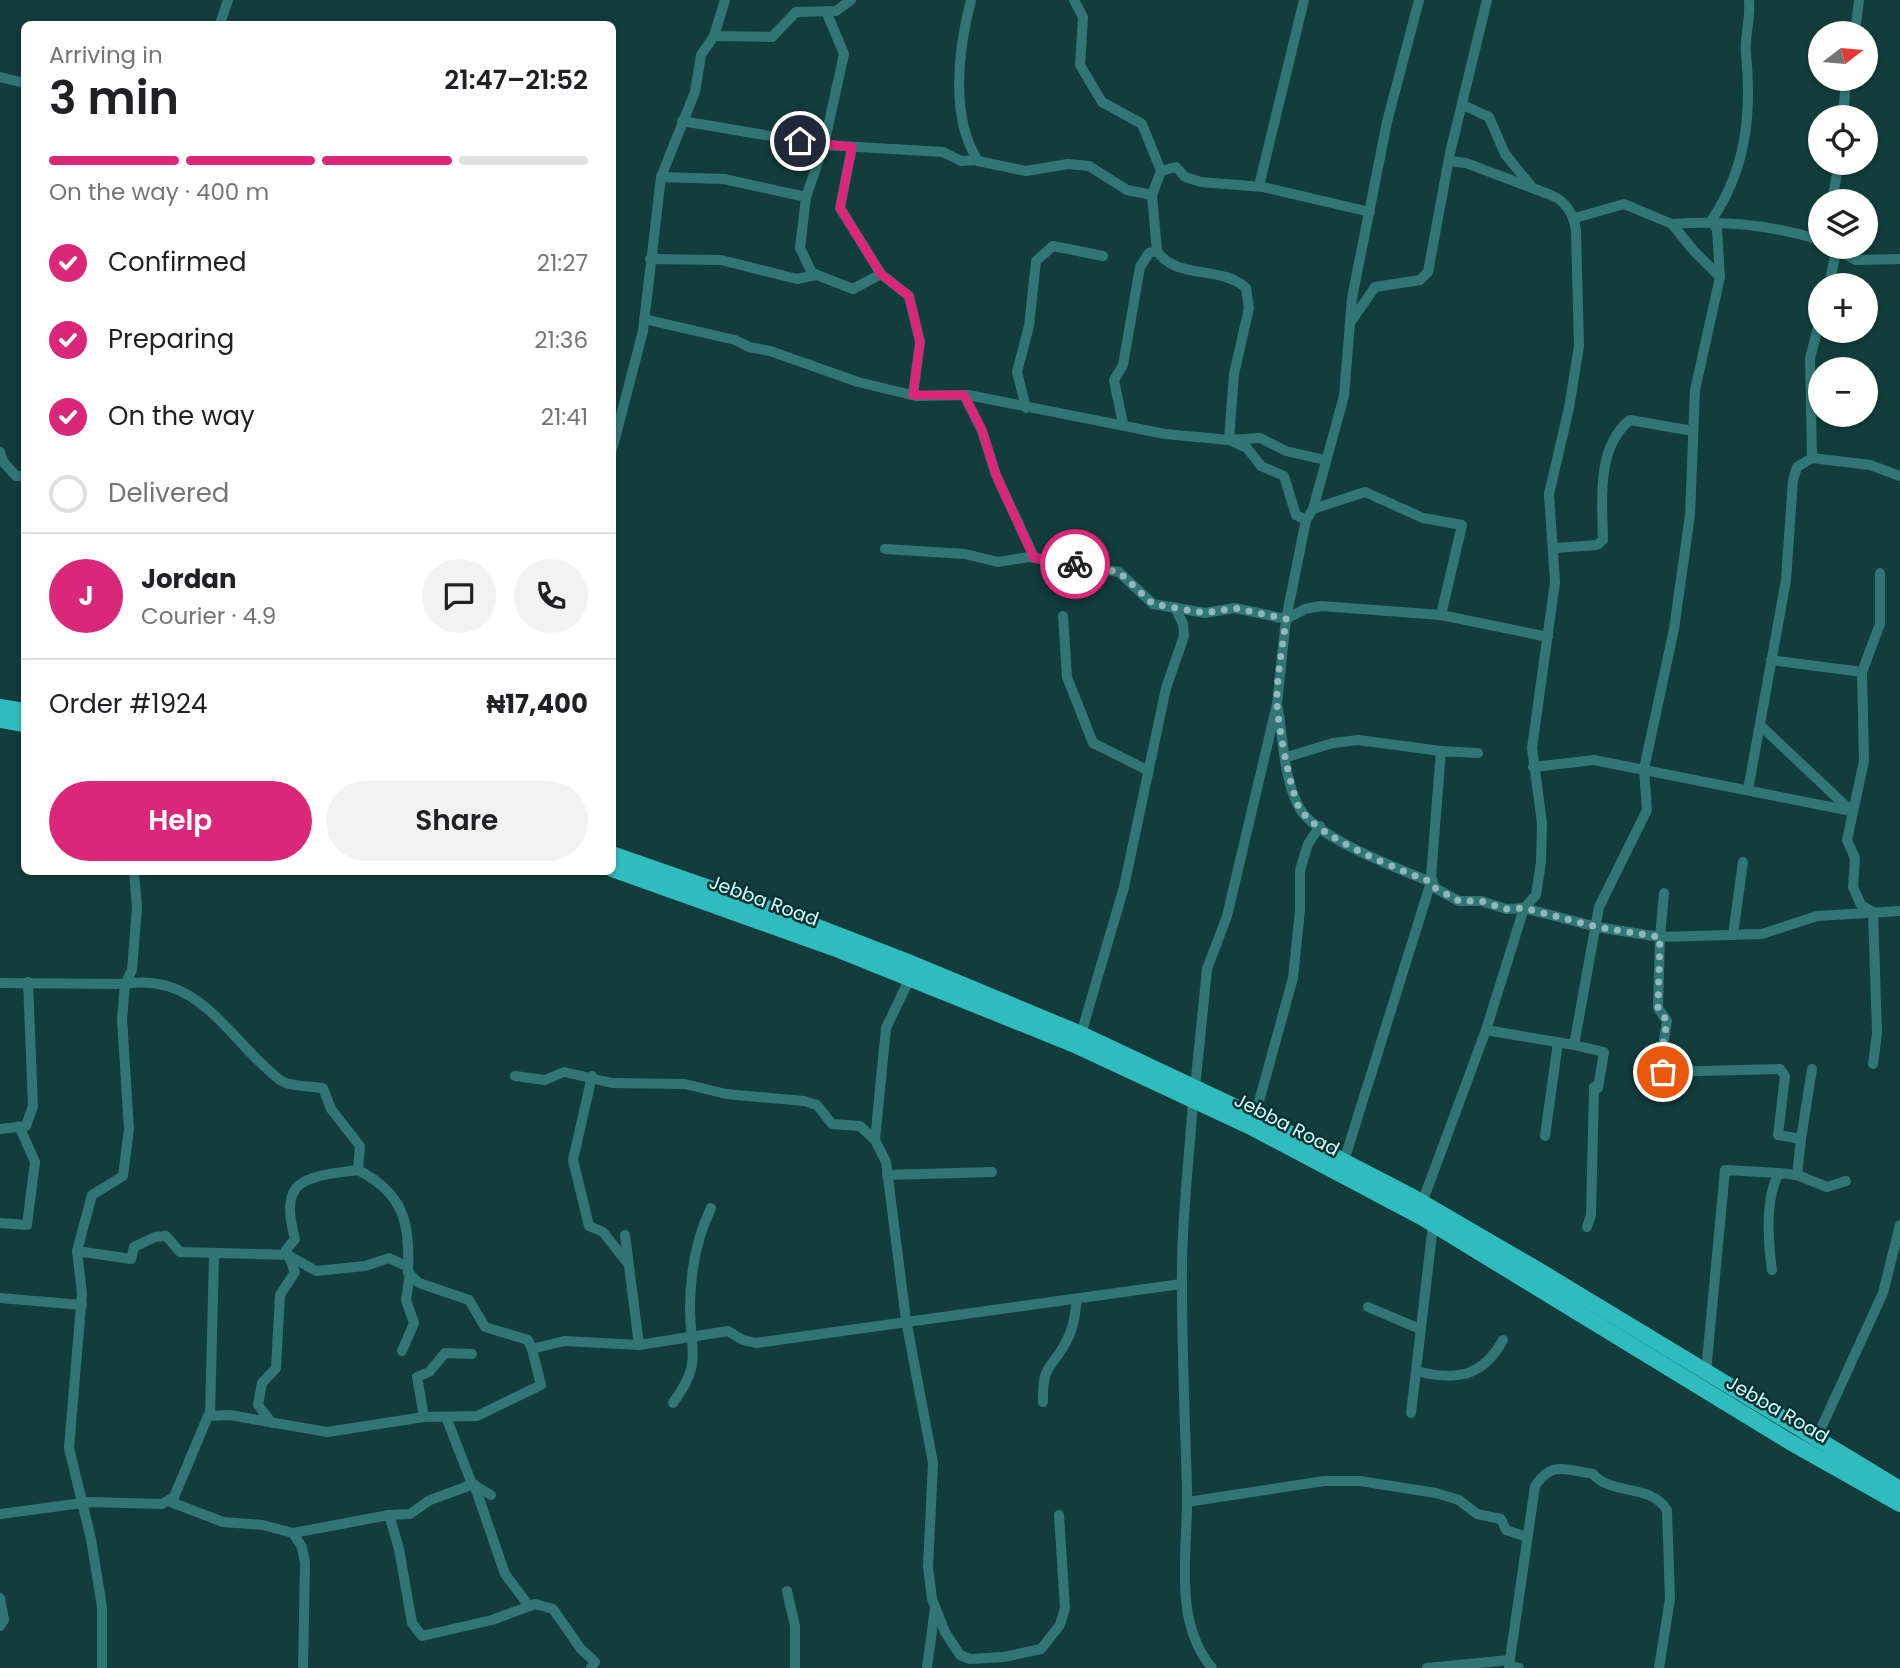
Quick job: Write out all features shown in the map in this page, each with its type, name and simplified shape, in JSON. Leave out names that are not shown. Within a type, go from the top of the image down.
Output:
[{"type":"highway","points":[[0,707],[21,710]]},
{"type":"highway","points":[[0,720],[21,724]]},
{"type":"highway","points":[[616,855],[784,914],[1081,1034],[1194,1094],[1255,1116],[1422,1203],[1900,1489]]},
{"type":"highway","name":"Jebba Road","points":[[616,870],[826,945],[1194,1094],[1433,1225],[1790,1442],[1900,1504]]},
{"type":"street","points":[[221,21],[228,0]]},
{"type":"street","points":[[616,434],[644,319],[661,177],[695,92],[701,55],[715,36],[725,0]]},
{"type":"street","points":[[715,36],[772,37],[796,12],[836,10],[851,0]]},
{"type":"street","points":[[971,0],[958,69],[965,140],[977,160]]},
{"type":"street","points":[[1074,0],[1083,17],[1080,65],[1102,102],[1142,124],[1161,172],[1152,195],[1157,251],[1175,267],[1229,278],[1246,288],[1249,308],[1234,374],[1229,440]]},
{"type":"street","points":[[1259,186],[1304,0]]},
{"type":"street","points":[[1199,1668],[1201,1655],[1186,1587],[1188,1502],[1181,1284],[1194,1094],[1208,969],[1227,916],[1277,704],[1286,619],[1306,520],[1313,509],[1344,396],[1352,298],[1387,121],[1419,0]]},
{"type":"street","points":[[1350,323],[1375,287],[1425,277],[1487,0]]},
{"type":"street","points":[[1711,221],[1726,200],[1739,171],[1749,71],[1745,52],[1751,19],[1749,0]]},
{"type":"street","points":[[1856,21],[1859,0]]},
{"type":"street","points":[[826,11],[844,54],[824,145],[806,197],[800,248],[812,273],[853,289],[881,274]]},
{"type":"street","points":[[0,77],[21,82]]},
{"type":"street","points":[[1463,106],[1489,117],[1505,154],[1534,189]]},
{"type":"street","points":[[682,121],[824,145],[943,152],[961,161],[977,160],[1026,171],[1068,164],[1089,166],[1126,190],[1152,195]]},
{"type":"street","points":[[852,147],[840,208],[881,274],[909,296],[920,342],[913,395]]},
{"type":"street","points":[[1422,1203],[1486,1030],[1524,908],[1536,895],[1541,862],[1542,823],[1533,767],[1534,725],[1555,582],[1555,548],[1549,494],[1571,398],[1579,346],[1575,218],[1561,200],[1466,163],[1449,161]]},
{"type":"street","points":[[1161,172],[1175,167],[1185,177],[1201,182],[1259,186],[1370,212]]},
{"type":"street","points":[[661,177],[724,179],[806,197]]},
{"type":"street","points":[[1575,218],[1624,204],[1672,223],[1711,221],[1750,224],[1808,237]]},
{"type":"street","points":[[1574,1045],[1599,907],[1647,810],[1644,769],[1674,629],[1690,515],[1695,390],[1720,277],[1717,229],[1711,221]]},
{"type":"street","points":[[1672,223],[1694,251],[1720,277]]},
{"type":"street","points":[[1026,408],[1017,372],[1029,326],[1036,261],[1053,246],[1102,256]]},
{"type":"street","points":[[1124,424],[1114,380],[1123,365],[1140,267],[1149,253],[1157,251]]},
{"type":"street","points":[[650,259],[720,260],[797,279],[817,275]]},
{"type":"street","points":[[1854,259],[1900,259]]},
{"type":"street","points":[[644,319],[735,340],[858,382],[913,395],[964,395],[1165,434],[1229,440],[1260,438],[1286,451],[1325,460]]},
{"type":"street","points":[[1812,458],[1810,358],[1814,343]]},
{"type":"street","points":[[964,395],[982,430],[996,475],[1034,558]]},
{"type":"street","points":[[1555,548],[1597,545],[1603,540],[1603,472],[1622,426],[1630,420],[1693,431]]},
{"type":"street","points":[[1229,440],[1247,448],[1261,466],[1284,476],[1296,515],[1306,520]]},
{"type":"street","points":[[0,452],[3,462],[16,476],[21,476]]},
{"type":"street","points":[[1748,790],[1790,552],[1793,480],[1797,467],[1812,458],[1870,465],[1900,476]]},
{"type":"street","points":[[1313,509],[1365,492],[1423,518],[1462,526],[1441,615]]},
{"type":"street","points":[[885,549],[965,554],[998,562],[1034,558],[1119,572],[1153,604],[1205,613],[1235,608],[1286,619],[1305,609],[1321,606],[1441,615],[1548,637]]},
{"type":"street","points":[[1873,912],[1861,905],[1853,887],[1855,858],[1847,840],[1851,811],[1864,761],[1862,672],[1880,624],[1880,573]]},
{"type":"street","points":[[1081,1034],[1124,887],[1166,688],[1184,636],[1183,624],[1175,607]]},
{"type":"street","points":[[1063,616],[1068,677],[1093,743],[1147,770]]},
{"type":"street","points":[[1771,660],[1862,672]]},
{"type":"street","points":[[1277,704],[1300,810],[1320,826],[1374,859],[1431,882],[1435,888],[1459,901],[1481,901],[1506,909],[1524,908],[1597,927],[1660,937],[1762,934],[1817,916],[1900,911]]},
{"type":"street","points":[[1761,726],[1851,811]]},
{"type":"street","points":[[1287,757],[1333,743],[1358,740],[1478,753]]},
{"type":"street","points":[[1344,1161],[1431,882],[1441,751]]},
{"type":"street","points":[[1533,767],[1594,760],[1644,769],[1683,780],[1851,811]]},
{"type":"street","points":[[1255,1116],[1293,978],[1300,910],[1300,870],[1308,844],[1320,826]]},
{"type":"street","points":[[1733,935],[1744,862]]},
{"type":"street","points":[[102,1668],[102,1607],[69,1448],[82,1304],[77,1251],[92,1195],[123,1176],[129,1129],[122,1019],[125,984],[132,970],[137,907],[134,875]]},
{"type":"street","points":[[1664,893],[1658,1008],[1667,1021],[1663,1045],[1655,1049],[1652,1063],[1663,1072],[1780,1069],[1786,1076],[1778,1135],[1801,1139]]},
{"type":"street","points":[[1873,912],[1877,1032],[1873,1064]]},
{"type":"street","points":[[876,1140],[886,1028],[910,978]]},
{"type":"street","points":[[0,983],[125,984],[145,981],[185,994],[211,1010],[282,1082],[323,1088],[331,1109],[360,1146],[358,1170]]},
{"type":"street","points":[[0,1129],[26,1126],[33,1106],[28,982]]},
{"type":"street","points":[[1486,1030],[1604,1052],[1598,1088],[1594,1087],[1591,1215],[1587,1227]]},
{"type":"street","points":[[1545,1136],[1558,1042]]},
{"type":"street","points":[[1797,1175],[1812,1069]]},
{"type":"street","points":[[514,1076],[545,1080],[564,1072],[592,1076],[612,1083],[685,1084],[726,1094],[804,1101],[817,1105],[832,1124],[860,1126],[876,1140],[886,1162],[906,1320],[933,1464],[928,1567],[936,1608],[945,1632],[960,1655],[970,1659],[1004,1657],[1041,1649],[1060,1625],[1065,1608],[1059,1515]]},
{"type":"street","points":[[592,1076],[573,1160],[589,1226],[603,1232],[629,1265]]},
{"type":"street","points":[[0,1223],[27,1225],[30,1214],[35,1162],[20,1128]]},
{"type":"street","points":[[272,1423],[258,1405],[262,1383],[276,1368],[280,1295],[295,1272],[286,1250],[295,1239],[291,1227],[292,1189],[301,1182],[358,1170],[387,1187],[397,1203],[410,1242],[406,1300],[414,1323],[402,1351]]},
{"type":"street","points":[[1706,1372],[1725,1170],[1797,1175],[1827,1187],[1846,1181]]},
{"type":"street","points":[[887,1175],[992,1172]]},
{"type":"street","points":[[1772,1270],[1769,1250],[1773,1184],[1779,1173]]},
{"type":"street","points":[[673,1403],[691,1379],[693,1335],[690,1309],[693,1268],[700,1230],[711,1208]]},
{"type":"street","points":[[1817,1437],[1882,1293],[1900,1224]]},
{"type":"street","points":[[1411,1413],[1433,1225]]},
{"type":"street","points":[[625,1235],[639,1345]]},
{"type":"street","points":[[77,1251],[131,1259],[134,1247],[155,1237],[166,1236],[180,1252],[288,1255],[316,1270],[365,1266],[389,1258],[409,1270],[419,1283],[469,1300],[485,1327],[528,1340],[541,1385],[477,1416],[425,1417],[327,1432],[230,1415],[210,1416]]},
{"type":"street","points":[[0,1514],[82,1506],[90,1502],[162,1504],[174,1497],[210,1416],[214,1255]]},
{"type":"street","points":[[532,1349],[564,1341],[639,1345],[727,1331],[755,1343],[1181,1284]]},
{"type":"street","points":[[0,1298],[82,1304]]},
{"type":"street","points":[[1043,1402],[1042,1380],[1046,1367],[1065,1344],[1072,1328],[1077,1299]]},
{"type":"street","points":[[1368,1307],[1420,1329]]},
{"type":"street","points":[[1416,1371],[1456,1378],[1494,1357],[1503,1340]]},
{"type":"street","points":[[425,1417],[417,1377],[429,1372],[445,1353],[472,1354]]},
{"type":"street","points":[[446,1416],[474,1484],[505,1574],[529,1606]]},
{"type":"street","points":[[1519,1668],[1509,1666],[1535,1486],[1545,1471],[1555,1468],[1593,1474],[1601,1483],[1644,1492],[1662,1502],[1669,1515],[1670,1599],[1659,1668]]},
{"type":"street","points":[[1188,1502],[1324,1482],[1387,1483],[1459,1500],[1477,1514],[1501,1519],[1506,1530],[1527,1537]]},
{"type":"street","points":[[168,1501],[223,1522],[262,1525],[293,1533],[389,1515],[410,1514],[430,1500],[474,1484]]},
{"type":"street","points":[[474,1484],[491,1495]]},
{"type":"street","points":[[389,1515],[399,1549],[411,1623],[422,1636],[492,1620],[536,1604],[553,1609],[581,1649],[595,1662],[592,1668]]},
{"type":"street","points":[[293,1533],[302,1547],[305,1563],[303,1668]]},
{"type":"street","points":[[787,1591],[795,1626],[795,1668]]},
{"type":"street","points":[[0,1598],[5,1620],[0,1626]]},
{"type":"street","points":[[927,1668],[936,1608]]},
{"type":"street","points":[[1201,1655],[1212,1668]]},
{"type":"street","points":[[1427,1668],[1471,1666],[1510,1660]]},
{"type":"way so far","points":[[1075,564],[1119,572],[1153,604],[1205,613],[1235,608],[1286,619],[1277,704],[1291,781],[1300,810],[1326,831],[1374,859],[1431,882],[1435,888],[1459,901],[1481,901],[1506,909],[1524,908],[1597,927],[1660,937],[1658,1008],[1667,1021],[1663,1045],[1655,1049],[1652,1063],[1663,1072]]},
{"type":"route","points":[[800,141],[852,147],[840,208],[881,274],[909,296],[920,342],[913,395],[964,395],[982,430],[996,475],[1034,558],[1075,564]]}]
